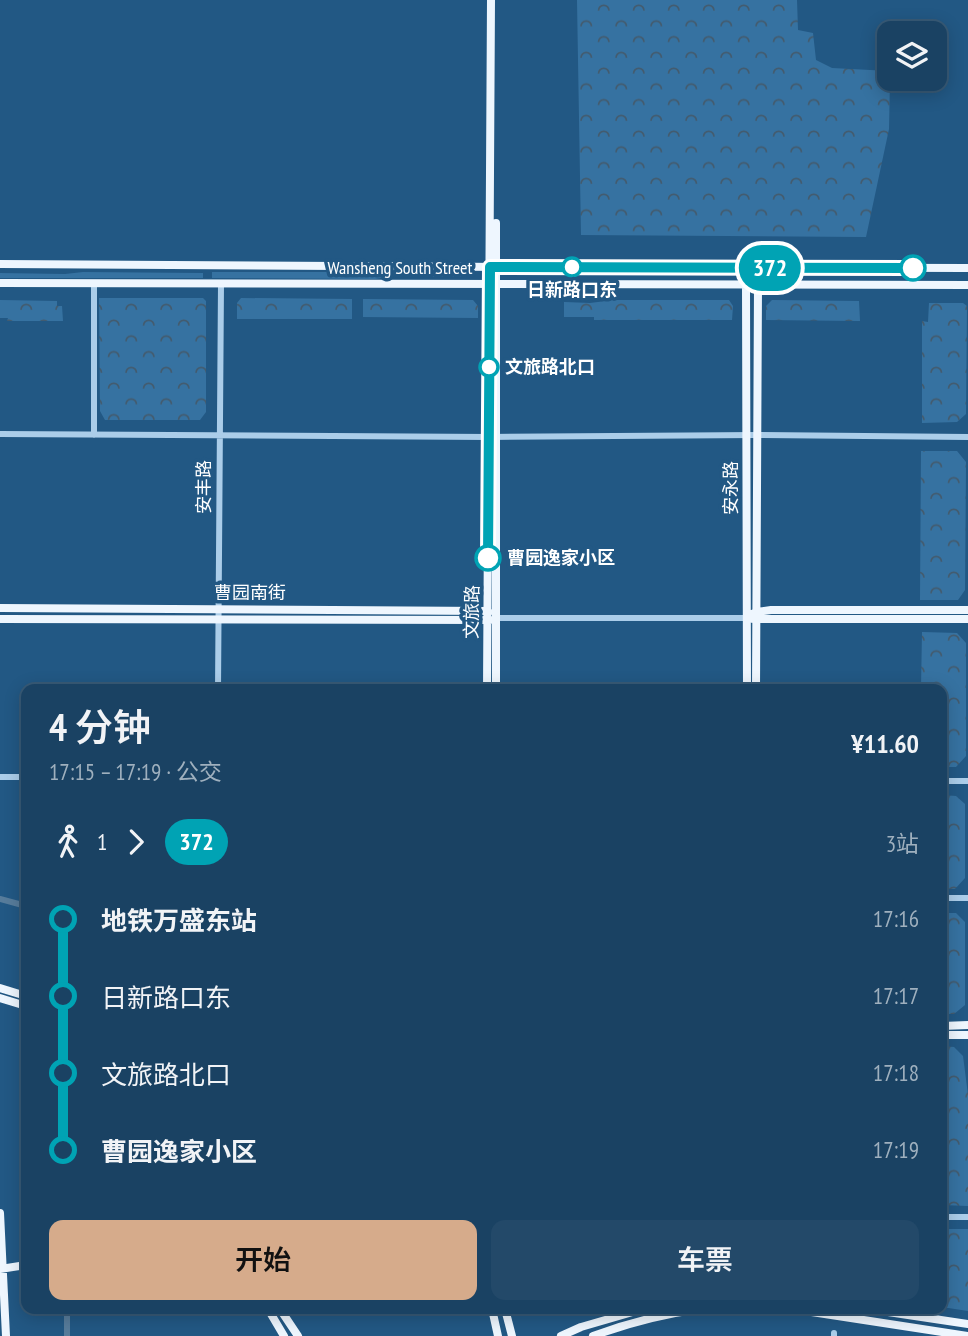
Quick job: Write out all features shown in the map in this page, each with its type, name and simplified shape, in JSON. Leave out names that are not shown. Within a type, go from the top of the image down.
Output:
[{"type":"main road","points":[[494,0],[492,437],[496,684]]},
{"type":"main road","name":"Wansheng South Street","points":[[0,264],[968,268]]},
{"type":"main road","name":"Wansheng South Street","points":[[0,283],[968,285]]},
{"type":"main road","name":"安永路","points":[[746,286],[747,684]]},
{"type":"main road","name":"安永路","points":[[756,684],[758,286]]},
{"type":"main road","name":"文旅路","points":[[487,684],[492,437]]},
{"type":"main road","name":"曹园南街","points":[[0,608],[218,609],[487,615],[497,618]]},
{"type":"main road","name":"曹园南街","points":[[746,618],[771,610],[968,610]]},
{"type":"main road","name":"曹园南街","points":[[0,619],[218,620],[487,615]]},
{"type":"main road","name":"曹园南街","points":[[756,616],[968,619]]},
{"type":"main road","points":[[0,988],[21,994]]},
{"type":"main road","points":[[0,998],[21,1004]]},
{"type":"main road","points":[[947,1026],[968,1025]]},
{"type":"main road","points":[[947,1035],[968,1034]]},
{"type":"main road","points":[[0,1213],[6,1336]]},
{"type":"main road","points":[[1,1269],[21,1266]]},
{"type":"main road","points":[[271,1314],[284,1336]]},
{"type":"main road","points":[[283,1314],[298,1336]]},
{"type":"main road","points":[[493,1314],[498,1336]]},
{"type":"main road","points":[[506,1314],[512,1336]]},
{"type":"main road","points":[[606,1314],[607,1320]]},
{"type":"main road","points":[[561,1336],[581,1327],[627,1314]]},
{"type":"main road","points":[[593,1336],[619,1326],[674,1314]]},
{"type":"main road","points":[[825,1314],[968,1336]]},
{"type":"main road","points":[[901,1314],[968,1324]]},
{"type":"street","points":[[94,283],[94,435]]},
{"type":"street","name":"安丰路","points":[[218,684],[221,284]]},
{"type":"street","points":[[0,435],[968,437]]},
{"type":"street","name":"曹园南街","points":[[497,618],[746,618]]},
{"type":"street","points":[[0,776],[21,777]]},
{"type":"street","points":[[947,781],[968,781]]},
{"type":"street","points":[[947,898],[968,898]]},
{"type":"street","points":[[947,1217],[968,1217]]},
{"type":"green space","points":[[577,0],[797,0],[798,30],[813,33],[816,60],[832,68],[877,70],[877,91],[890,91],[889,129],[866,237],[581,235]]},
{"type":"green space","points":[[212,272],[461,272],[462,277],[212,278]]},
{"type":"green space","points":[[0,273],[203,273],[203,278],[0,278]]},
{"type":"green space","points":[[99,298],[203,298],[206,301],[206,412],[200,420],[105,420],[100,411]]},
{"type":"green space","points":[[241,298],[352,299],[352,319],[237,319],[237,303]]},
{"type":"green space","points":[[363,299],[473,300],[478,306],[478,318],[363,317]]},
{"type":"green space","points":[[0,300],[57,301],[57,306],[62,306],[63,321],[7,321],[8,318],[0,318]]},
{"type":"green space","points":[[729,300],[733,306],[732,320],[594,320],[594,317],[564,317],[564,302]]},
{"type":"green space","points":[[772,300],[859,301],[860,321],[766,320],[766,306]]},
{"type":"green space","points":[[929,303],[963,303],[967,306],[966,414],[957,422],[922,423],[922,321],[928,322]]},
{"type":"green space","points":[[921,451],[957,451],[966,462],[965,590],[958,600],[920,600]]},
{"type":"green space","points":[[922,632],[957,633],[966,643],[966,756],[956,767],[947,767],[947,684],[921,684]]},
{"type":"green space","points":[[947,795],[956,796],[965,804],[965,878],[955,889],[947,889]]},
{"type":"green space","points":[[947,913],[956,913],[965,922],[965,1005],[954,1014],[947,1014]]},
{"type":"green space","points":[[947,1046],[954,1047],[963,1056],[968,1095],[968,1206],[947,1205]]},
{"type":"green space","points":[[947,1229],[968,1229],[968,1311],[947,1308]]},
{"type":"waterway","points":[[0,899],[21,905]]},
{"type":"waterway","points":[[67,1314],[67,1336]]},
{"type":"bus line","name":"372","points":[[488,558],[490,267],[913,268]]},
{"type":"place","name":"日新路口东","points":[[572,267]]},
{"type":"place","name":"文旅路北口","points":[[489,367]]},
{"type":"place","name":"曹园逸家小区","points":[[488,558]]}]
